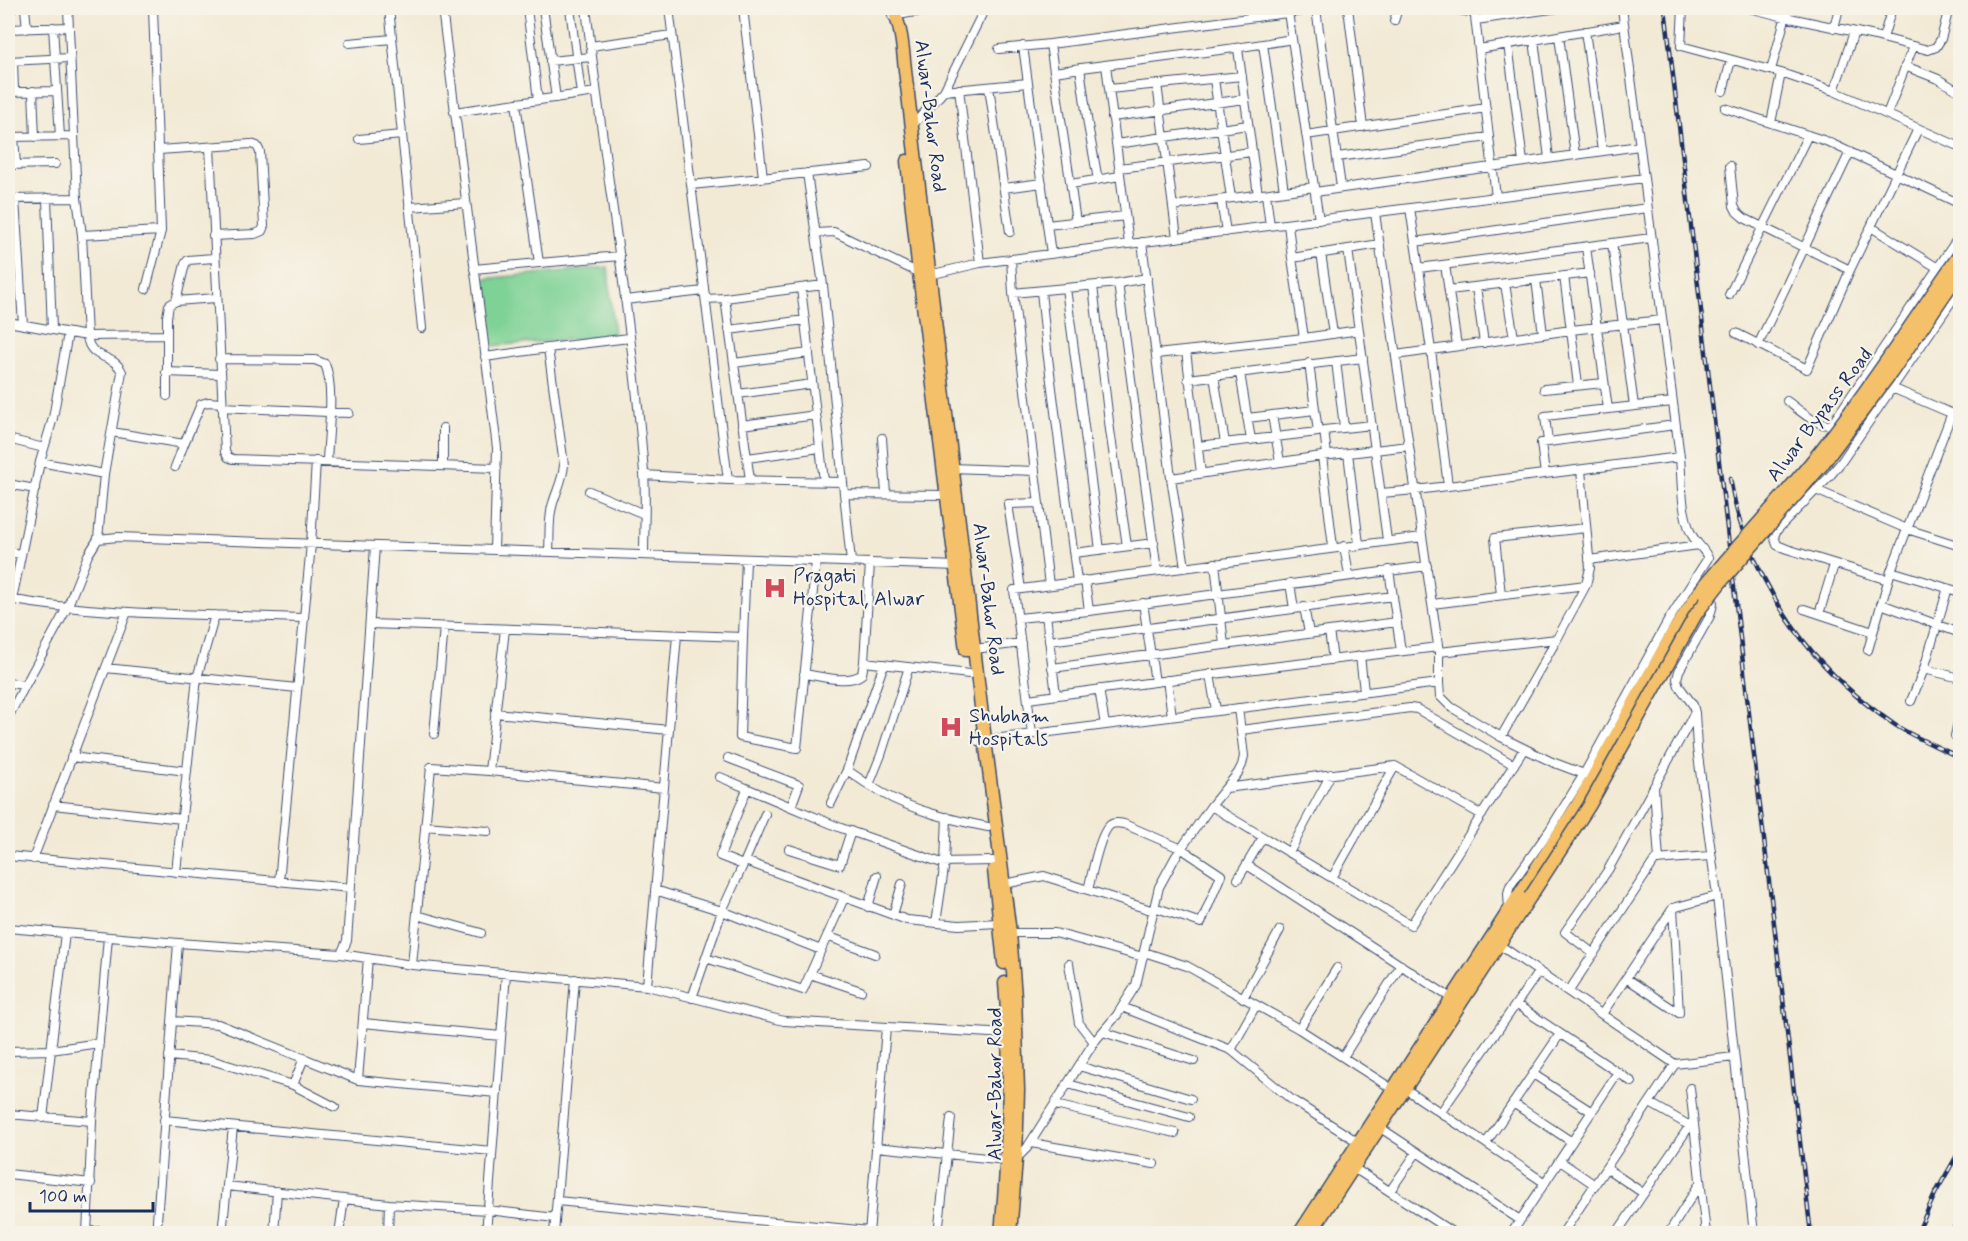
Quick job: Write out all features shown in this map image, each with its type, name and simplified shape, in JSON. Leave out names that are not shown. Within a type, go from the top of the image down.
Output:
[{"type":"main road","name":"Alwar-Bahor Road","points":[[893,12],[911,127],[924,274],[952,468],[969,674],[1010,933],[1018,1052],[1011,1160],[1001,1233]]},
{"type":"main road","name":"Alwar-Bahor Road","points":[[893,12],[947,495],[975,649],[988,827],[1004,967],[1011,1160],[1010,1233]]},
{"type":"main road","name":"Alwar Bypass Road","points":[[1525,895],[1675,629],[1700,591],[1803,474],[1829,441],[1960,254]]},
{"type":"main road","points":[[1299,1233],[1358,1142],[1399,1090],[1498,944],[1525,895],[1589,806],[1696,614],[1822,465],[1891,373],[1960,272]]},
{"type":"main road","points":[[1310,1233],[1379,1127],[1451,998],[1509,909],[1525,895]]},
{"type":"street","points":[[8,19],[12,8]]},
{"type":"street","points":[[25,8],[27,29]]},
{"type":"street","points":[[8,717],[67,608],[88,555],[98,539],[104,474],[122,372],[112,360],[98,355],[88,345],[82,235],[77,198],[68,8]]},
{"type":"street","points":[[146,289],[161,231],[153,8]]},
{"type":"street","points":[[389,8],[422,328]]},
{"type":"street","points":[[442,8],[497,448],[494,550]]},
{"type":"street","points":[[527,8],[538,100]]},
{"type":"street","points":[[543,8],[556,98]]},
{"type":"street","points":[[570,8],[580,94]]},
{"type":"street","points":[[586,8],[620,256],[644,475],[644,555]]},
{"type":"street","points":[[669,8],[728,480]]},
{"type":"street","points":[[743,8],[763,177]]},
{"type":"street","points":[[893,12],[938,8]]},
{"type":"street","points":[[911,127],[944,91],[985,8]]},
{"type":"street","points":[[999,49],[1050,44],[1255,12],[1288,12],[1315,8],[1341,188]]},
{"type":"street","points":[[1348,8],[1363,127]]},
{"type":"street","points":[[1394,21],[1398,8]]},
{"type":"street","points":[[1449,8],[1475,14],[1558,8]]},
{"type":"street","points":[[1622,8],[1680,457],[1684,510],[1692,535],[1708,558],[1713,604],[1677,679],[1679,686],[1693,705],[1695,713],[1755,1233]]},
{"type":"street","points":[[1683,8],[1681,46],[1771,70],[1834,91],[1960,147]]},
{"type":"street","points":[[1749,8],[1928,50],[1936,47],[1941,39],[1949,8]]},
{"type":"street","points":[[1771,70],[1788,8]]},
{"type":"street","points":[[1834,28],[1839,8]]},
{"type":"street","points":[[1883,38],[1892,8]]},
{"type":"street","points":[[1288,12],[1319,220]]},
{"type":"street","points":[[1475,14],[1496,197]]},
{"type":"street","points":[[1479,48],[1624,26]]},
{"type":"street","points":[[53,27],[60,136]]},
{"type":"street","points":[[8,29],[69,27]]},
{"type":"street","points":[[1586,32],[1602,151]]},
{"type":"street","points":[[1834,91],[1854,32]]},
{"type":"street","points":[[590,46],[672,35]]},
{"type":"street","points":[[1559,36],[1575,154]]},
{"type":"street","points":[[349,44],[392,39]]},
{"type":"street","points":[[1054,72],[1165,56],[1238,49],[1292,39]]},
{"type":"street","points":[[1534,40],[1549,158]]},
{"type":"street","points":[[1050,44],[1076,222]]},
{"type":"street","points":[[1263,44],[1284,191]]},
{"type":"street","points":[[1508,44],[1523,162]]},
{"type":"street","points":[[1023,46],[1051,254]]},
{"type":"street","points":[[1887,114],[1913,47]]},
{"type":"street","points":[[1238,49],[1252,152],[1270,226]]},
{"type":"street","points":[[550,61],[591,57]]},
{"type":"street","points":[[57,91],[11,92],[10,61],[70,58]]},
{"type":"street","points":[[1723,91],[1731,60]]},
{"type":"street","points":[[1106,65],[1129,244]]},
{"type":"street","points":[[1905,66],[1938,79],[1960,92]]},
{"type":"street","points":[[1080,68],[1098,180]]},
{"type":"street","points":[[1771,123],[1781,73]]},
{"type":"street","points":[[1109,89],[1242,76]]},
{"type":"street","points":[[1214,79],[1231,198]]},
{"type":"street","points":[[944,91],[1028,83]]},
{"type":"street","points":[[1157,84],[1177,238]]},
{"type":"street","points":[[989,87],[1010,232]]},
{"type":"street","points":[[959,89],[980,263]]},
{"type":"street","points":[[33,91],[35,136]]},
{"type":"street","points":[[454,112],[596,92]]},
{"type":"street","points":[[1112,117],[1245,99]]},
{"type":"street","points":[[516,103],[539,263]]},
{"type":"street","points":[[1306,135],[1486,108]]},
{"type":"street","points":[[1725,108],[1826,141],[1960,204]]},
{"type":"street","points":[[1116,144],[1248,126]]},
{"type":"street","points":[[1736,333],[1807,369],[1850,270],[1918,129]]},
{"type":"street","points":[[359,139],[402,135]]},
{"type":"street","points":[[1729,295],[1808,135]]},
{"type":"street","points":[[55,164],[12,165],[11,137],[74,136]]},
{"type":"street","points":[[1337,157],[1490,137]]},
{"type":"street","points":[[158,150],[251,144],[257,146],[260,152],[264,226],[262,231],[255,234],[213,236]]},
{"type":"street","points":[[1173,206],[1284,191],[1341,188],[1640,146]]},
{"type":"street","points":[[210,147],[219,359],[225,453],[228,457],[497,468]]},
{"type":"street","points":[[1071,184],[1098,180],[1119,172],[1167,163],[1252,152]]},
{"type":"street","points":[[1758,345],[1850,152]]},
{"type":"street","points":[[691,185],[869,166]]},
{"type":"street","points":[[1730,166],[1734,206],[1737,212],[1763,228],[1850,270]]},
{"type":"street","points":[[807,173],[823,285],[851,562]]},
{"type":"street","points":[[816,233],[834,232],[924,274],[980,263],[1644,178]]},
{"type":"street","points":[[1004,188],[1041,183]]},
{"type":"street","points":[[46,198],[52,330]]},
{"type":"street","points":[[23,325],[17,233],[11,199],[77,198]]},
{"type":"street","points":[[1221,200],[1226,232]]},
{"type":"street","points":[[409,207],[466,203]]},
{"type":"street","points":[[1410,208],[1448,486]]},
{"type":"street","points":[[1415,242],[1647,208]]},
{"type":"street","points":[[1376,213],[1439,649],[1440,696],[1451,707],[1501,737],[1552,762],[1584,774]]},
{"type":"street","points":[[1047,225],[1125,216]]},
{"type":"street","points":[[1288,224],[1304,338]]},
{"type":"street","points":[[1871,227],[1938,268]]},
{"type":"street","points":[[82,235],[161,231]]},
{"type":"street","points":[[8,233],[17,233]]},
{"type":"street","points":[[1787,401],[1821,425],[1832,424],[1960,235]]},
{"type":"street","points":[[1419,268],[1651,238]]},
{"type":"street","points":[[1142,242],[1171,478],[1185,567]]},
{"type":"street","points":[[1612,243],[1634,406]]},
{"type":"street","points":[[1292,258],[1380,244]]},
{"type":"street","points":[[1586,247],[1608,409]]},
{"type":"street","points":[[1348,249],[1387,540]]},
{"type":"street","points":[[1321,254],[1333,334]]},
{"type":"street","points":[[474,269],[620,256]]},
{"type":"street","points":[[176,301],[188,260],[214,258]]},
{"type":"street","points":[[1011,259],[1013,293],[1049,585]]},
{"type":"street","points":[[1445,265],[1457,346]]},
{"type":"street","points":[[1449,291],[1590,273]]},
{"type":"street","points":[[1564,276],[1578,385]]},
{"type":"street","points":[[1013,293],[1093,286],[1147,278]]},
{"type":"street","points":[[1536,280],[1543,334]]},
{"type":"street","points":[[1118,283],[1157,571]]},
{"type":"street","points":[[1505,284],[1514,338]]},
{"type":"street","points":[[625,300],[705,295],[725,298],[823,285]]},
{"type":"street","points":[[1093,286],[1110,430],[1127,546]]},
{"type":"street","points":[[1476,287],[1484,343]]},
{"type":"street","points":[[801,288],[824,481]]},
{"type":"street","points":[[1066,288],[1101,550]]},
{"type":"street","points":[[1888,580],[1787,549],[1777,545],[1774,536],[1842,460],[1960,289]]},
{"type":"street","points":[[1041,291],[1074,553],[1089,610]]},
{"type":"street","points":[[167,396],[167,311],[169,305],[176,301],[216,298]]},
{"type":"street","points":[[725,298],[750,480]]},
{"type":"street","points":[[729,330],[805,320]]},
{"type":"street","points":[[1396,355],[1571,330],[1662,320]]},
{"type":"street","points":[[8,322],[87,336],[167,335]]},
{"type":"street","points":[[1156,354],[1359,330]]},
{"type":"street","points":[[68,333],[52,418],[10,600],[67,608],[127,612],[304,618]]},
{"type":"street","points":[[485,357],[629,338]]},
{"type":"street","points":[[548,348],[564,465],[563,477],[551,513],[549,552]]},
{"type":"street","points":[[1186,351],[1201,473]]},
{"type":"street","points":[[734,363],[809,353]]},
{"type":"street","points":[[1188,379],[1363,358]]},
{"type":"street","points":[[219,359],[315,360],[325,364],[329,374],[327,461]]},
{"type":"street","points":[[1336,361],[1344,427]]},
{"type":"street","points":[[1198,446],[1318,432],[1309,363]]},
{"type":"street","points":[[166,372],[220,374]]},
{"type":"street","points":[[1240,373],[1251,440]]},
{"type":"street","points":[[1214,376],[1225,443]]},
{"type":"street","points":[[1544,389],[1604,383]]},
{"type":"street","points":[[738,394],[812,384]]},
{"type":"street","points":[[1892,388],[1960,417]]},
{"type":"street","points":[[175,467],[201,404],[208,402],[222,405],[349,413]]},
{"type":"street","points":[[1548,442],[1545,416],[1672,402]]},
{"type":"street","points":[[1247,418],[1315,410]]},
{"type":"street","points":[[1868,650],[1891,571],[1952,413]]},
{"type":"street","points":[[742,425],[816,415]]},
{"type":"street","points":[[1272,415],[1280,462]]},
{"type":"street","points":[[1333,547],[1323,430],[1372,425]]},
{"type":"street","points":[[1545,474],[1541,443],[1676,425]]},
{"type":"street","points":[[443,428],[443,466]]},
{"type":"street","points":[[112,432],[184,444]]},
{"type":"street","points":[[882,438],[886,494]]},
{"type":"street","points":[[8,439],[44,448]]},
{"type":"street","points":[[1171,478],[1410,446]]},
{"type":"street","points":[[747,458],[820,448]]},
{"type":"street","points":[[1348,453],[1359,544]]},
{"type":"street","points":[[1381,493],[1680,457]]},
{"type":"street","points":[[40,462],[104,474]]},
{"type":"street","points":[[279,882],[311,544],[316,462]]},
{"type":"street","points":[[952,468],[1035,471]]},
{"type":"street","points":[[1501,737],[1586,585],[1590,568],[1581,470]]},
{"type":"street","points":[[644,475],[728,480],[843,482]]},
{"type":"street","points":[[8,484],[35,489]]},
{"type":"street","points":[[1816,490],[1907,529],[1960,545]]},
{"type":"street","points":[[589,491],[644,514]]},
{"type":"street","points":[[844,494],[947,495]]},
{"type":"street","points":[[1021,589],[1008,504],[1039,502]]},
{"type":"street","points":[[1501,595],[1495,538],[1586,528]]},
{"type":"street","points":[[98,539],[118,537],[960,565]]},
{"type":"street","points":[[1032,734],[1014,590],[1422,537]]},
{"type":"street","points":[[1074,553],[1154,543]]},
{"type":"street","points":[[1589,560],[1699,545]]},
{"type":"street","points":[[341,954],[347,942],[375,546]]},
{"type":"street","points":[[1344,546],[1349,575]]},
{"type":"street","points":[[8,552],[21,554]]},
{"type":"street","points":[[1509,909],[1510,886],[1549,831],[1584,774],[1668,621],[1708,558]]},
{"type":"street","points":[[746,559],[740,737],[797,748],[816,561]]},
{"type":"street","points":[[804,674],[849,680],[862,674],[870,563]]},
{"type":"street","points":[[1215,563],[1224,645]]},
{"type":"street","points":[[1819,614],[1834,565]]},
{"type":"street","points":[[1018,618],[1427,566]]},
{"type":"street","points":[[1389,570],[1401,651]]},
{"type":"street","points":[[1891,571],[1960,592]]},
{"type":"street","points":[[1290,583],[1294,609]]},
{"type":"street","points":[[1432,604],[1586,585]]},
{"type":"street","points":[[1911,701],[1924,669],[1948,588]]},
{"type":"street","points":[[1049,641],[1393,596]]},
{"type":"street","points":[[1143,603],[1155,682]]},
{"type":"street","points":[[1881,604],[1960,633]]},
{"type":"street","points":[[1304,607],[1309,633]]},
{"type":"street","points":[[1804,609],[1873,632]]},
{"type":"street","points":[[33,858],[127,612]]},
{"type":"street","points":[[176,872],[197,678],[215,615]]},
{"type":"street","points":[[1046,615],[1056,695]]},
{"type":"street","points":[[1052,668],[1397,622]]},
{"type":"street","points":[[370,624],[743,637]]},
{"type":"street","points":[[434,734],[444,627]]},
{"type":"street","points":[[489,771],[505,629]]},
{"type":"street","points":[[1329,631],[1333,660]]},
{"type":"street","points":[[646,986],[677,635]]},
{"type":"street","points":[[1028,699],[1401,651],[1557,639]]},
{"type":"street","points":[[975,649],[1021,643]]},
{"type":"street","points":[[1360,656],[1364,691]]},
{"type":"street","points":[[864,662],[969,674]]},
{"type":"street","points":[[831,803],[847,770],[884,664]]},
{"type":"street","points":[[869,785],[882,755],[909,667]]},
{"type":"street","points":[[106,668],[297,688]]},
{"type":"street","points":[[1924,669],[1960,678]]},
{"type":"street","points":[[1210,674],[1216,710]]},
{"type":"street","points":[[1167,680],[1173,716]]},
{"type":"street","points":[[8,683],[25,686]]},
{"type":"street","points":[[981,741],[1439,683]]},
{"type":"street","points":[[1099,689],[1105,725]]},
{"type":"street","points":[[876,1147],[1011,1160],[1030,1143],[1094,1042],[1136,985],[1159,887],[1211,806],[1242,765],[1244,756],[1238,708]]},
{"type":"street","points":[[1241,730],[1410,708],[1514,765]]},
{"type":"street","points":[[495,713],[669,730]]},
{"type":"street","points":[[1594,954],[1564,932],[1608,870],[1695,713]]},
{"type":"street","points":[[1955,736],[1960,714]]},
{"type":"street","points":[[1211,806],[1411,925],[1524,748]]},
{"type":"street","points":[[71,757],[187,771]]},
{"type":"street","points":[[728,758],[799,786],[791,807]]},
{"type":"street","points":[[1226,788],[1395,766],[1482,814]]},
{"type":"street","points":[[1332,878],[1395,766]]},
{"type":"street","points":[[412,965],[431,767],[664,788]]},
{"type":"street","points":[[847,770],[884,794],[909,805],[988,827]]},
{"type":"street","points":[[1289,853],[1331,774]]},
{"type":"street","points":[[720,777],[851,831],[939,862],[993,861]]},
{"type":"street","points":[[1654,787],[1659,860]]},
{"type":"street","points":[[747,789],[720,855],[907,920],[959,925],[999,923]]},
{"type":"street","points":[[53,805],[182,819]]},
{"type":"street","points":[[692,998],[722,911],[765,814]]},
{"type":"street","points":[[936,923],[945,862],[946,817]]},
{"type":"street","points":[[1004,884],[1044,876],[1088,890],[1201,923],[1221,875],[1182,849],[1116,822],[1109,826],[1103,834],[1088,890]]},
{"type":"street","points":[[425,826],[488,831]]},
{"type":"street","points":[[789,849],[840,865],[851,831]]},
{"type":"street","points":[[1238,879],[1263,837]]},
{"type":"street","points":[[8,856],[351,888]]},
{"type":"street","points":[[1569,992],[1656,860],[1710,856]]},
{"type":"street","points":[[1246,865],[1451,998]]},
{"type":"street","points":[[868,907],[878,876]]},
{"type":"street","points":[[893,915],[902,884]]},
{"type":"street","points":[[655,890],[722,911],[821,950]]},
{"type":"street","points":[[1602,1014],[1673,908],[1717,896]]},
{"type":"street","points":[[706,958],[803,990],[844,898]]},
{"type":"street","points":[[1626,978],[1679,1013],[1673,908]]},
{"type":"street","points":[[417,915],[481,933]]},
{"type":"street","points":[[8,928],[341,954],[412,965],[646,986],[784,1021],[1008,1034]]},
{"type":"street","points":[[1243,998],[1280,930]]},
{"type":"street","points":[[43,1118],[65,933]]},
{"type":"street","points":[[1010,933],[1055,933],[1187,966],[1299,1029],[1399,1090],[1441,1112],[1545,1184]]},
{"type":"street","points":[[827,936],[875,954]]},
{"type":"street","points":[[108,937],[92,1121],[87,1232],[156,1233],[178,943]]},
{"type":"street","points":[[1498,944],[1675,1064],[1734,1057]]},
{"type":"street","points":[[358,1080],[368,958]]},
{"type":"street","points":[[1069,964],[1079,1023],[1094,1042]]},
{"type":"street","points":[[1343,1057],[1401,965]]},
{"type":"street","points":[[1299,1029],[1337,968]]},
{"type":"street","points":[[1441,1112],[1539,971]]},
{"type":"street","points":[[486,1233],[506,973]]},
{"type":"street","points":[[810,974],[861,991]]},
{"type":"street","points":[[554,1233],[575,979]]},
{"type":"street","points":[[1515,1004],[1632,1082]]},
{"type":"street","points":[[1231,1050],[1256,1005]]},
{"type":"street","points":[[1122,1007],[1231,1050],[1292,1100],[1358,1142]]},
{"type":"street","points":[[172,1020],[218,1024],[358,1080],[497,1093]]},
{"type":"street","points":[[363,1023],[501,1036]]},
{"type":"street","points":[[556,1201],[869,1232],[886,1028]]},
{"type":"street","points":[[1102,1032],[1194,1061]]},
{"type":"street","points":[[1486,1143],[1560,1034]]},
{"type":"street","points":[[8,1051],[51,1050],[99,1043]]},
{"type":"street","points":[[169,1056],[211,1060],[293,1085],[335,1107]]},
{"type":"street","points":[[293,1085],[304,1058]]},
{"type":"street","points":[[1562,1233],[1675,1064]]},
{"type":"street","points":[[1079,1066],[1191,1099]]},
{"type":"street","points":[[1511,1233],[1618,1072]]},
{"type":"street","points":[[1533,1074],[1592,1112]]},
{"type":"street","points":[[1068,1084],[1189,1117]]},
{"type":"street","points":[[1690,1088],[1691,1124],[1706,1233]]},
{"type":"street","points":[[1513,1102],[1572,1142]]},
{"type":"street","points":[[1650,1102],[1691,1124]]},
{"type":"street","points":[[1055,1105],[1174,1132]]},
{"type":"street","points":[[8,1114],[92,1121]]},
{"type":"street","points":[[938,1233],[951,1118]]},
{"type":"street","points":[[164,1120],[492,1151]]},
{"type":"street","points":[[1616,1233],[1691,1124]]},
{"type":"street","points":[[222,1233],[233,1127]]},
{"type":"street","points":[[1379,1127],[1520,1220]]},
{"type":"street","points":[[1030,1143],[1154,1164]]},
{"type":"street","points":[[1390,1191],[1417,1152]]},
{"type":"street","points":[[1560,1161],[1595,1185]]},
{"type":"street","points":[[1606,1168],[1643,1193]]},
{"type":"street","points":[[1352,1169],[1455,1233]]},
{"type":"street","points":[[8,1174],[91,1183]]},
{"type":"street","points":[[1668,1233],[1700,1183]]},
{"type":"street","points":[[227,1186],[389,1204],[488,1210],[555,1218]]},
{"type":"street","points":[[274,1233],[277,1191]]},
{"type":"street","points":[[339,1233],[344,1199]]},
{"type":"street","points":[[388,1233],[389,1204]]},
{"type":"green space","points":[[608,267],[614,336],[491,346],[483,279]]},
{"type":"railway","points":[[1665,8],[1811,1234]]},
{"type":"railway","points":[[1730,478],[1741,525],[1756,561],[1770,590],[1803,641],[1823,664],[1869,706],[1903,730],[1960,758]]},
{"type":"railway","points":[[1917,1234],[1935,1194],[1960,1150]]},
{"type":"railway","points":[[1951,1234],[1960,1215]]},
{"type":"place","name":"Pragati Hospital, Alwar","points":[[775,588]]},
{"type":"place","name":"Shubham Hospitals","points":[[951,727]]}]
